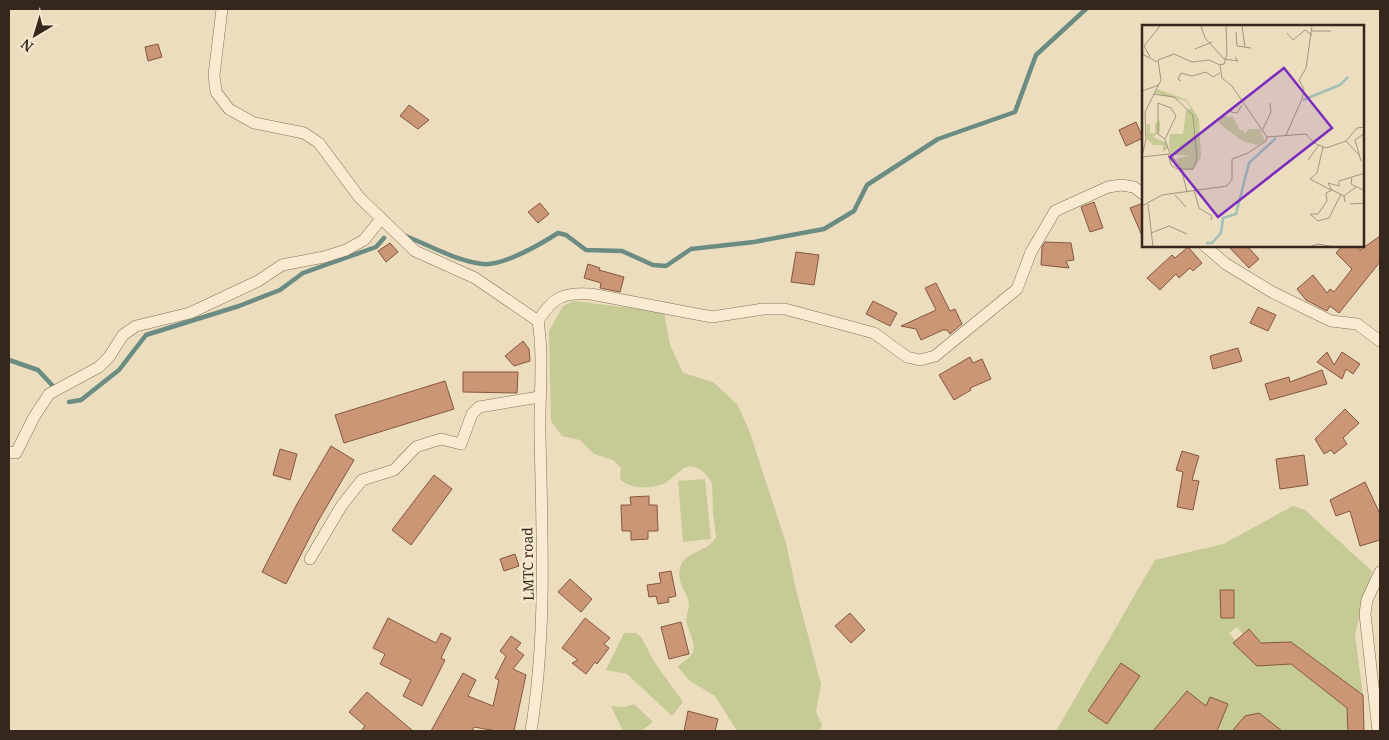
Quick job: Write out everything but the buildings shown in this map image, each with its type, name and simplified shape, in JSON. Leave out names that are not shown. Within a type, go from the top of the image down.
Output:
[{"type":"street","points":[[222,9],[214,75],[216,92],[228,109],[254,123],[304,133],[319,143],[359,197],[403,241],[428,258],[475,278],[538,321],[546,309],[557,299],[571,293],[591,294],[712,317],[763,309],[785,309],[874,333],[907,357],[920,360],[935,356],[1016,289],[1031,252],[1055,211],[1108,188],[1121,185],[1134,187],[1142,193]]},
{"type":"street","points":[[9,452],[16,453],[34,417],[49,394],[99,367],[109,357],[123,335],[136,326],[190,313],[258,281],[282,265],[324,257],[346,250],[364,240],[383,221]]},
{"type":"street","points":[[1207,248],[1226,264],[1272,292],[1331,321],[1357,324],[1380,340]]},
{"type":"street","name":"LMTC road","points":[[531,731],[539,675],[544,586],[539,397],[541,340],[538,321]]},
{"type":"street","points":[[310,559],[342,505],[362,480],[394,470],[416,447],[441,440],[461,444],[472,414],[479,407],[539,397]]},
{"type":"street","points":[[1378,731],[1365,614],[1367,600],[1380,572]]},
{"type":"green space","points":[[574,301],[664,312],[670,345],[683,373],[713,382],[737,404],[749,430],[786,543],[796,590],[821,684],[816,712],[822,725],[819,731],[737,731],[715,696],[690,681],[678,667],[691,656],[694,647],[687,621],[689,605],[680,579],[680,568],[686,558],[708,546],[716,536],[712,483],[701,470],[688,467],[660,485],[635,487],[624,483],[620,479],[621,468],[613,460],[594,454],[580,440],[562,436],[551,421],[549,331],[563,306]]},
{"type":"green space","points":[[705,479],[711,539],[683,542],[678,481]]},
{"type":"green space","points":[[1293,506],[1305,510],[1372,571],[1355,634],[1363,695],[1291,642],[1261,643],[1249,629],[1243,634],[1237,627],[1229,633],[1235,640],[1233,643],[1257,665],[1291,664],[1347,708],[1348,731],[1056,731],[1155,560],[1223,544]]},
{"type":"green space","points":[[624,633],[636,633],[641,637],[655,663],[683,702],[672,716],[627,674],[606,670]]},
{"type":"green space","points":[[634,704],[653,722],[641,731],[623,731],[611,706],[624,707]]},
{"type":"waterway","points":[[406,236],[454,256],[473,262],[491,264],[511,258],[558,233],[566,235],[586,250],[622,251],[653,265],[666,266],[691,249],[754,242],[824,229],[854,211],[867,185],[938,139],[1015,112],[1036,55],[1086,9]]},
{"type":"waterway","points":[[69,402],[81,400],[119,370],[146,335],[239,306],[280,290],[303,273],[376,247],[384,238]]},
{"type":"waterway","points":[[9,360],[38,370],[52,385]]}]
